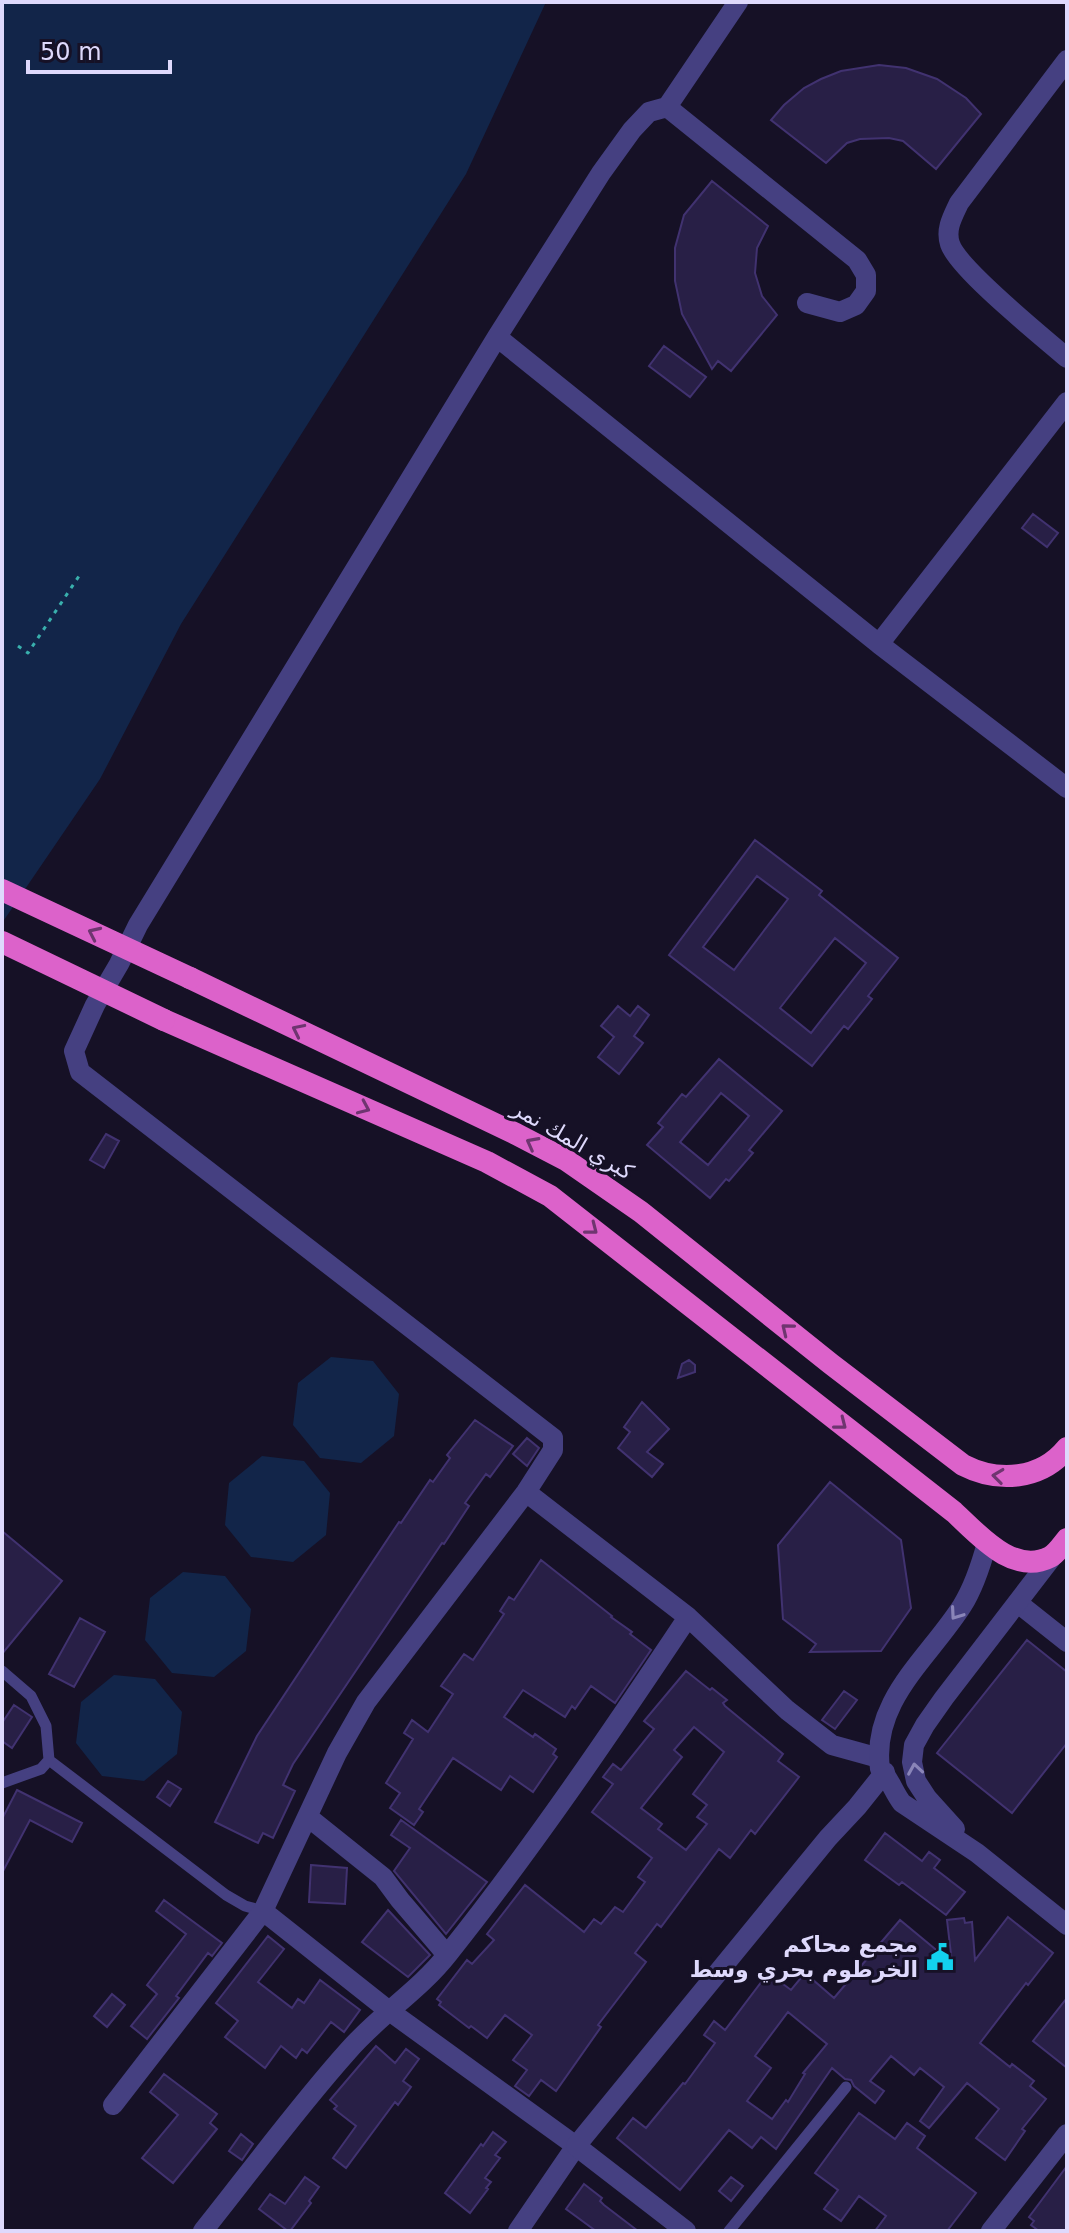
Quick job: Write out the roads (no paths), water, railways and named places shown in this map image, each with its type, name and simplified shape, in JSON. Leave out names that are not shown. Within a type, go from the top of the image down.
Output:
[{"type":"highway","name":"كبري المك نمر","points":[[2,890],[566,1160],[677,1239],[831,1364],[976,1472],[1016,1478],[1057,1467],[1067,1448]]},
{"type":"highway","points":[[2,942],[164,1020],[487,1162],[550,1196],[954,1512],[987,1543],[1019,1560],[1037,1561],[1060,1547]]},
{"type":"street","points":[[113,2105],[263,1911],[337,1753],[366,1702],[526,1492],[553,1450],[553,1438],[80,1072],[74,1051],[138,925],[497,337],[616,152],[649,112],[667,107],[738,2]]},
{"type":"street","points":[[1067,60],[959,203],[948,225],[950,245],[963,265],[1067,358]]},
{"type":"street","points":[[667,107],[857,260],[866,275],[866,291],[856,305],[840,312],[807,303]]},
{"type":"street","points":[[497,337],[879,644],[1067,788]]},
{"type":"street","points":[[879,644],[1067,402]]},
{"type":"street","points":[[526,1492],[688,1617],[787,1710],[832,1745],[882,1765]]},
{"type":"street","points":[[987,1543],[975,1580],[960,1609],[897,1693],[888,1711],[880,1734],[882,1765],[902,1803],[977,1853],[1067,1925]]},
{"type":"street","points":[[977,1853],[927,1798],[916,1781],[912,1762],[914,1745],[944,1698],[1060,1547]]},
{"type":"street","points":[[1018,1603],[1067,1642]]},
{"type":"street","points":[[203,2231],[349,2049],[388,2010],[427,1979],[447,1955],[517,1864],[688,1617]]},
{"type":"street","points":[[518,2231],[576,2146],[828,1838],[857,1807],[882,1765]]},
{"type":"street","points":[[308,1817],[383,1877],[447,1955]]},
{"type":"street","points":[[263,1911],[388,2010],[576,2146],[686,2231]]},
{"type":"street","points":[[991,2231],[1067,2134]]},
{"type":"lane","points":[[2,1671],[31,1696],[46,1726],[49,1760],[41,1769],[2,1783]]},
{"type":"lane","points":[[49,1760],[226,1895],[245,1906],[263,1911]]},
{"type":"lane","points":[[729,2231],[846,2087]]},
{"type":"water","points":[[2,2],[546,2],[466,174],[181,624],[100,779],[2,923]]},
{"type":"water","points":[[331,1357],[373,1361],[399,1394],[394,1436],[361,1463],[320,1458],[293,1425],[298,1383]]},
{"type":"water","points":[[262,1456],[304,1461],[330,1493],[326,1535],[293,1562],[251,1557],[225,1525],[229,1483]]},
{"type":"water","points":[[183,1572],[225,1576],[251,1609],[246,1651],[214,1677],[172,1673],[145,1640],[150,1598]]},
{"type":"water","points":[[114,1675],[155,1679],[182,1712],[177,1754],[144,1781],[102,1776],[76,1743],[81,1702]]},
{"type":"place","name":"مجمع محاكم الخرطوم بحري وسط","points":[[940,1957]]}]
